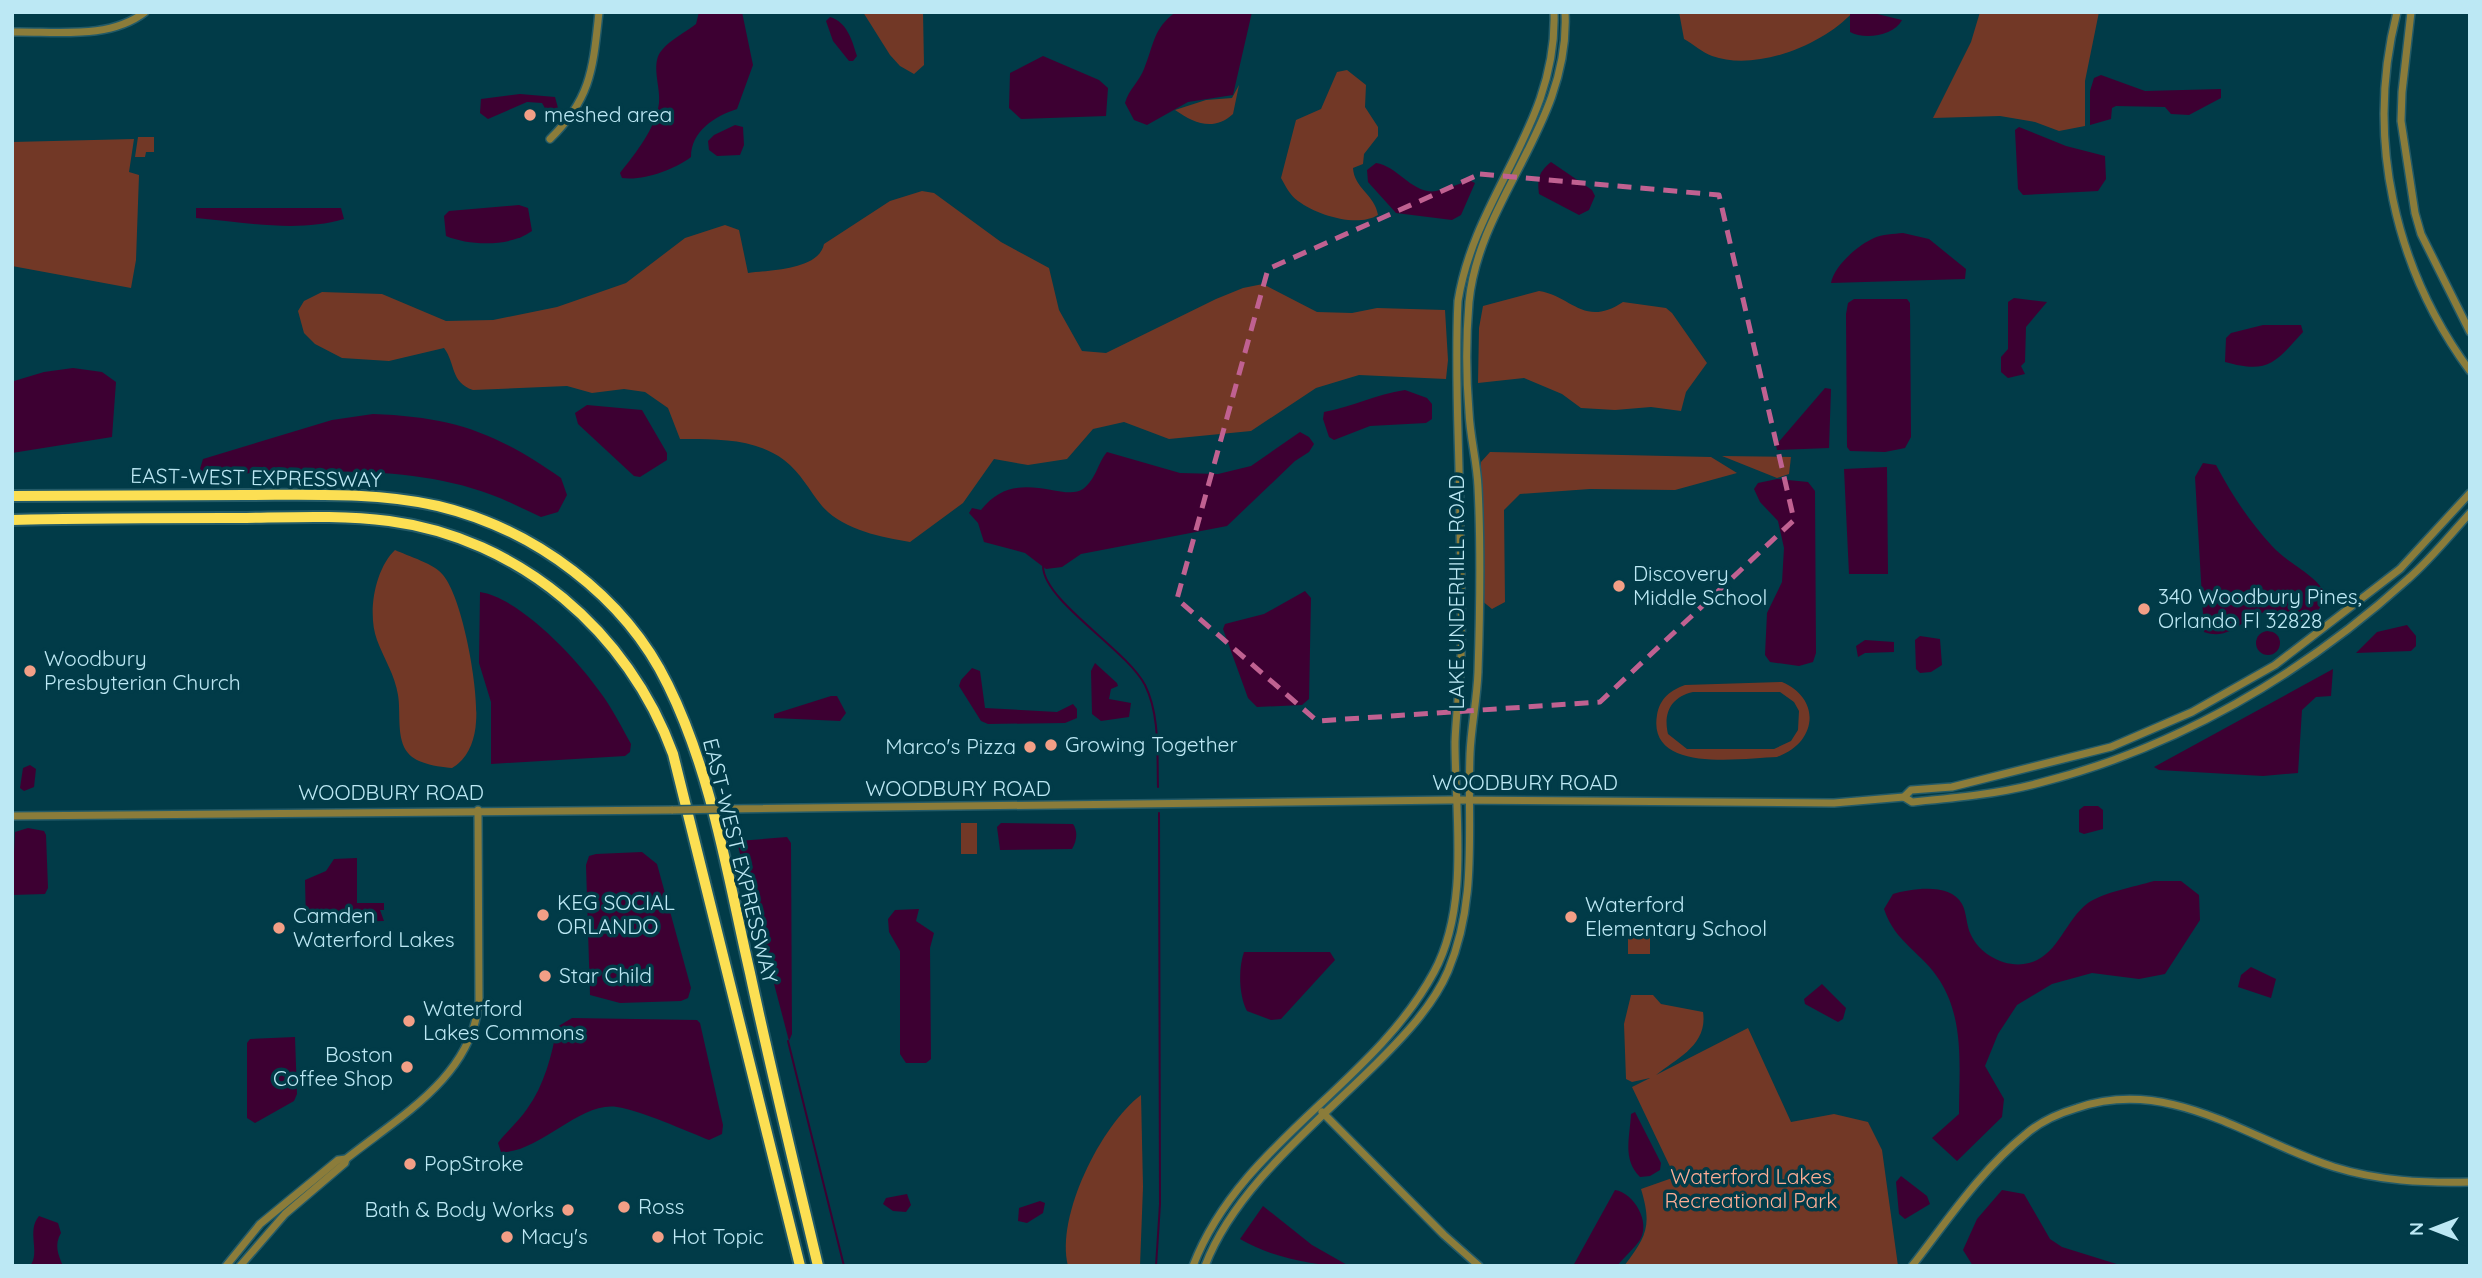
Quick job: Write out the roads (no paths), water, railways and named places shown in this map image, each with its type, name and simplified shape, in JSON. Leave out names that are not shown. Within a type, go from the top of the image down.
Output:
[{"type":"highway","name":"EAST-WEST EXPRESSWAY","points":[[12,496],[298,495],[407,500],[494,524],[556,558],[587,582],[614,608],[651,655],[667,683],[691,741],[731,892],[818,1266]]},
{"type":"highway","name":"EAST-WEST EXPRESSWAY","points":[[12,520],[329,517],[390,521],[433,530],[487,550],[532,574],[580,612],[632,673],[658,717],[673,754],[800,1266]]},
{"type":"street","points":[[12,32],[106,30],[132,22],[145,12]]},
{"type":"street","points":[[550,139],[572,114],[589,84],[595,60],[598,12]]},
{"type":"street","name":"LAKE UNDERHILL ROAD","points":[[1193,1266],[1207,1236],[1242,1183],[1396,1028],[1436,969],[1455,909],[1458,880],[1455,739],[1461,659],[1458,301],[1469,253],[1482,219],[1542,102],[1553,44],[1554,12]]},
{"type":"street","name":"LAKE UNDERHILL ROAD","points":[[1205,1266],[1229,1220],[1252,1188],[1397,1043],[1422,1013],[1446,974],[1466,916],[1470,753],[1478,671],[1478,487],[1469,414],[1467,335],[1471,287],[1486,237],[1550,106],[1561,71],[1565,12]]},
{"type":"street","points":[[2397,12],[2385,89],[2384,122],[2393,205],[2420,289],[2447,341],[2470,371]]},
{"type":"street","points":[[2411,12],[2401,121],[2415,214],[2421,233],[2470,332]]},
{"type":"street","name":"WOODBURY ROAD","points":[[1904,797],[1911,790],[1952,787],[2112,747],[2192,712],[2275,665],[2400,569],[2470,493]]},
{"type":"street","name":"WOODBURY ROAD","points":[[12,816],[1455,800],[1834,803],[1904,797],[1912,802],[2038,784],[2123,757],[2197,726],[2292,671],[2409,579],[2470,513]]},
{"type":"street","points":[[240,1266],[285,1214],[346,1159],[442,1082],[461,1057],[472,1033],[479,1001],[478,810]]},
{"type":"street","points":[[1912,1266],[1994,1163],[2028,1132],[2062,1113],[2089,1104],[2129,1099],[2171,1102],[2204,1112],[2300,1154],[2348,1171],[2406,1182],[2470,1182]]},
{"type":"street","points":[[1317,1107],[1444,1235],[1479,1266]]},
{"type":"street","points":[[226,1266],[260,1224],[338,1160],[346,1159]]},
{"type":"waterway","points":[[1043,567],[1047,581],[1057,595],[1121,656],[1145,685],[1155,722],[1158,787]]},
{"type":"waterway","points":[[1156,1266],[1160,1204],[1159,813]]},
{"type":"waterway","points":[[788,1041],[844,1266]]},
{"type":"place","name":"meshed area","points":[[530,115]]},
{"type":"place","name":"Discovery Middle School","points":[[1619,586]]},
{"type":"place","name":"340 Woodbury Pines, Orlando Fl 32828","points":[[2144,609]]},
{"type":"place","name":"Woodbury Presbyterian Church","points":[[30,671]]},
{"type":"place","name":"Growing Together","points":[[1051,745]]},
{"type":"place","name":"Marco's Pizza","points":[[1030,747]]},
{"type":"place","name":"KEG SOCIAL ORLANDO","points":[[543,915]]},
{"type":"place","name":"Waterford Elementary School","points":[[1571,917]]},
{"type":"place","name":"Camden Waterford Lakes","points":[[279,928]]},
{"type":"place","name":"Star Child","points":[[545,976]]},
{"type":"place","name":"Waterford Lakes Commons","points":[[409,1021]]},
{"type":"place","name":"Boston Coffee Shop","points":[[407,1067]]},
{"type":"place","name":"PopStroke","points":[[410,1164]]},
{"type":"place","name":"Ross","points":[[624,1207]]},
{"type":"place","name":"Bath & Body Works","points":[[568,1210]]},
{"type":"place","name":"Macy's","points":[[507,1237]]},
{"type":"place","name":"Hot Topic","points":[[658,1237]]},
{"type":"park label","name":"Waterford Lakes Recreational Park","points":[[1751,1189]]}]
